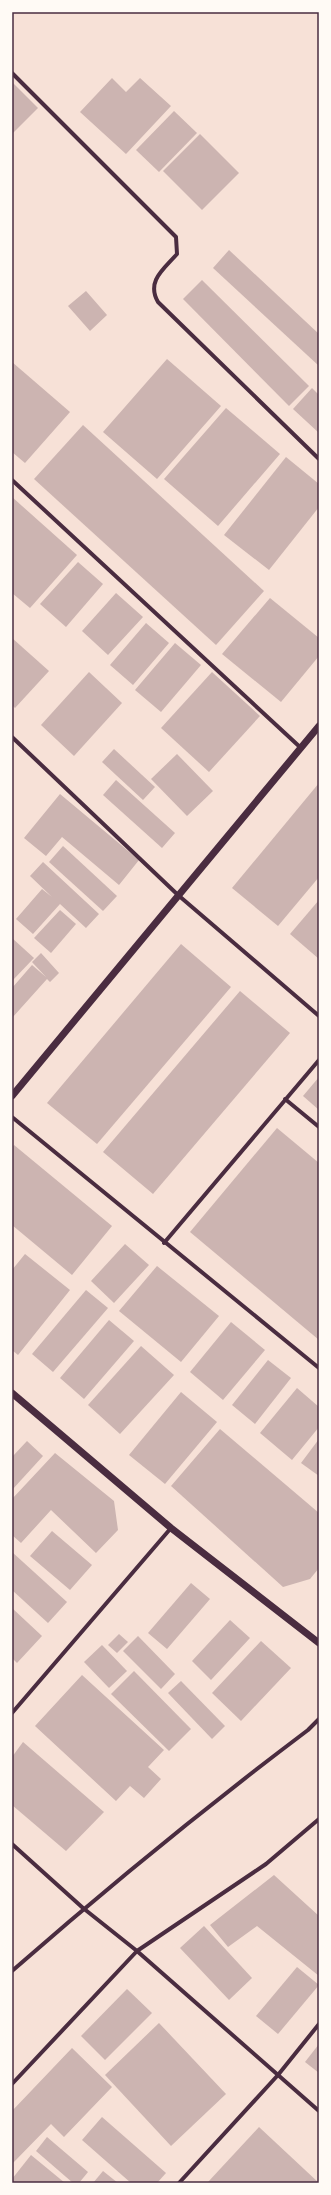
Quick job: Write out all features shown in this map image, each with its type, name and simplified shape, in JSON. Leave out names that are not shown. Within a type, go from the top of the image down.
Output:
[{"type":"street","points":[[12,73],[176,237],[177,254],[155,280],[152,288],[158,302],[319,459]]},
{"type":"street","points":[[12,480],[301,748]]},
{"type":"street","points":[[12,1096],[319,726]]},
{"type":"street","points":[[12,737],[178,895],[319,1016]]},
{"type":"street","points":[[164,1243],[319,1060]]},
{"type":"street","points":[[285,1099],[319,1128]]},
{"type":"street","points":[[12,1117],[164,1243],[319,1368]]},
{"type":"street","points":[[12,1393],[171,1528],[318,1639]]},
{"type":"street","points":[[12,1713],[171,1528]]},
{"type":"street","points":[[12,1971],[209,1805],[308,1730],[319,1719]]},
{"type":"street","points":[[12,2084],[137,1951],[266,1864],[319,1818]]},
{"type":"street","points":[[12,1844],[84,1909],[137,1951],[319,2111]]},
{"type":"street","points":[[179,2183],[278,2075],[319,2024]]},
{"type":"building","points":[[112,78],[126,92],[140,78],[171,106],[126,154],[80,112]]},
{"type":"building","points":[[12,82],[38,108],[12,134]]},
{"type":"building","points":[[174,111],[197,133],[159,172],[136,150]]},
{"type":"building","points":[[200,134],[239,173],[202,210],[163,171]]},
{"type":"building","points":[[229,250],[319,334],[319,366],[213,268]]},
{"type":"building","points":[[202,280],[309,386],[289,406],[183,299]]},
{"type":"building","points":[[86,291],[107,315],[90,331],[68,306]]},
{"type":"building","points":[[167,359],[221,406],[157,479],[103,432]]},
{"type":"building","points":[[12,362],[70,412],[25,463],[12,452]]},
{"type":"building","points":[[312,388],[319,395],[319,433],[293,409]]},
{"type":"building","points":[[226,408],[280,454],[218,526],[164,479]]},
{"type":"building","points":[[83,425],[264,591],[216,645],[34,479]]},
{"type":"building","points":[[286,457],[319,484],[319,507],[269,570],[224,535]]},
{"type":"building","points":[[12,497],[77,555],[30,608],[12,593]]},
{"type":"building","points":[[78,562],[103,584],[66,627],[40,604]]},
{"type":"building","points":[[116,593],[143,617],[108,655],[82,631]]},
{"type":"building","points":[[270,598],[319,638],[319,656],[281,702],[222,654]]},
{"type":"building","points":[[146,623],[169,643],[133,685],[110,665]]},
{"type":"building","points":[[12,638],[49,671],[15,708],[12,705]]},
{"type":"building","points":[[175,643],[201,665],[161,712],[135,690]]},
{"type":"building","points":[[89,672],[122,703],[74,756],[41,725]]},
{"type":"building","points":[[212,672],[260,716],[209,772],[161,728]]},
{"type":"building","points":[[114,749],[155,787],[143,800],[102,762]]},
{"type":"building","points":[[177,754],[213,791],[187,816],[151,779]]},
{"type":"building","points":[[116,780],[175,833],[162,848],[103,795]]},
{"type":"building","points":[[319,783],[319,877],[278,926],[232,888]]},
{"type":"building","points":[[60,794],[139,860],[119,885],[62,837],[46,856],[24,838]]},
{"type":"building","points":[[63,846],[117,896],[103,911],[49,862]]},
{"type":"building","points":[[43,862],[99,914],[86,928],[60,904],[33,934],[16,919],[42,889],[52,897],[30,876]]},
{"type":"building","points":[[319,900],[319,959],[290,934]]},
{"type":"building","points":[[60,910],[76,924],[51,953],[34,938]]},
{"type":"building","points":[[12,938],[34,958],[12,981]]},
{"type":"building","points":[[181,944],[231,987],[97,1144],[47,1103]]},
{"type":"building","points":[[41,953],[59,973],[50,982],[47,979],[12,1018],[12,988],[32,965],[46,977],[32,962]]},
{"type":"building","points":[[240,991],[290,1033],[153,1194],[103,1152]]},
{"type":"building","points":[[319,1077],[319,1110],[303,1096]]},
{"type":"building","points":[[277,1128],[319,1163],[319,1340],[190,1232]]},
{"type":"building","points":[[14,1145],[112,1226],[72,1275],[12,1225],[12,1148]]},
{"type":"building","points":[[125,1244],[149,1265],[114,1303],[91,1281]]},
{"type":"building","points":[[25,1254],[70,1290],[18,1355],[12,1350],[12,1270]]},
{"type":"building","points":[[157,1266],[219,1316],[181,1362],[119,1311]]},
{"type":"building","points":[[86,1290],[108,1308],[53,1372],[32,1354]]},
{"type":"building","points":[[109,1320],[134,1341],[84,1399],[60,1378]]},
{"type":"building","points":[[231,1322],[265,1350],[223,1400],[190,1372]]},
{"type":"building","points":[[141,1346],[174,1375],[120,1434],[88,1405]]},
{"type":"building","points":[[268,1360],[291,1378],[255,1424],[232,1405]]},
{"type":"building","points":[[297,1388],[319,1407],[319,1427],[292,1460],[260,1433]]},
{"type":"building","points":[[181,1392],[217,1422],[165,1484],[129,1455]]},
{"type":"building","points":[[220,1429],[319,1513],[319,1568],[310,1579],[283,1587],[171,1486]]},
{"type":"building","points":[[319,1439],[319,1476],[301,1463]]},
{"type":"building","points":[[27,1441],[43,1456],[12,1490],[12,1457]]},
{"type":"building","points":[[55,1453],[114,1501],[118,1530],[96,1553],[51,1510],[21,1543],[12,1535],[12,1499]]},
{"type":"building","points":[[52,1531],[92,1565],[70,1590],[30,1556]]},
{"type":"building","points":[[12,1552],[67,1602],[48,1623],[12,1590]]},
{"type":"building","points":[[191,1583],[210,1599],[167,1649],[148,1633]]},
{"type":"building","points":[[12,1608],[42,1636],[17,1663],[12,1658]]},
{"type":"building","points":[[230,1620],[250,1638],[211,1680],[192,1661]]},
{"type":"building","points":[[119,1634],[128,1642],[117,1653],[108,1645]]},
{"type":"building","points":[[138,1636],[175,1674],[161,1689],[123,1651]]},
{"type":"building","points":[[261,1641],[291,1668],[241,1721],[212,1693]]},
{"type":"building","points":[[102,1645],[127,1671],[109,1688],[84,1662]]},
{"type":"building","points":[[134,1671],[191,1729],[169,1751],[111,1694]]},
{"type":"building","points":[[82,1675],[164,1750],[148,1767],[161,1779],[144,1798],[130,1786],[116,1801],[35,1726]]},
{"type":"building","points":[[181,1681],[225,1726],[212,1739],[168,1693]]},
{"type":"building","points":[[23,1742],[104,1812],[66,1851],[12,1805],[12,1757]]},
{"type":"building","points":[[274,1875],[319,1916],[319,1976],[257,1926],[228,1947],[210,1925]]},
{"type":"building","points":[[204,1926],[252,1978],[229,2000],[180,1948]]},
{"type":"building","points":[[297,1967],[319,1985],[278,2034],[256,2016]]},
{"type":"building","points":[[127,1989],[152,2013],[105,2060],[81,2036]]},
{"type":"building","points":[[159,2023],[226,2094],[171,2146],[105,2075]]},
{"type":"building","points":[[319,2044],[319,2073],[305,2062]]},
{"type":"building","points":[[72,2048],[112,2087],[64,2137],[51,2124],[12,2164],[12,2111]]},
{"type":"building","points":[[102,2117],[166,2173],[157,2183],[131,2183],[82,2140]]},
{"type":"building","points":[[259,2127],[319,2183],[208,2182]]},
{"type":"building","points":[[47,2137],[88,2172],[79,2183],[73,2183],[36,2151]]},
{"type":"building","points":[[31,2155],[65,2183],[12,2183],[12,2179]]},
{"type":"building","points":[[103,2171],[118,2183],[93,2183]]}]
